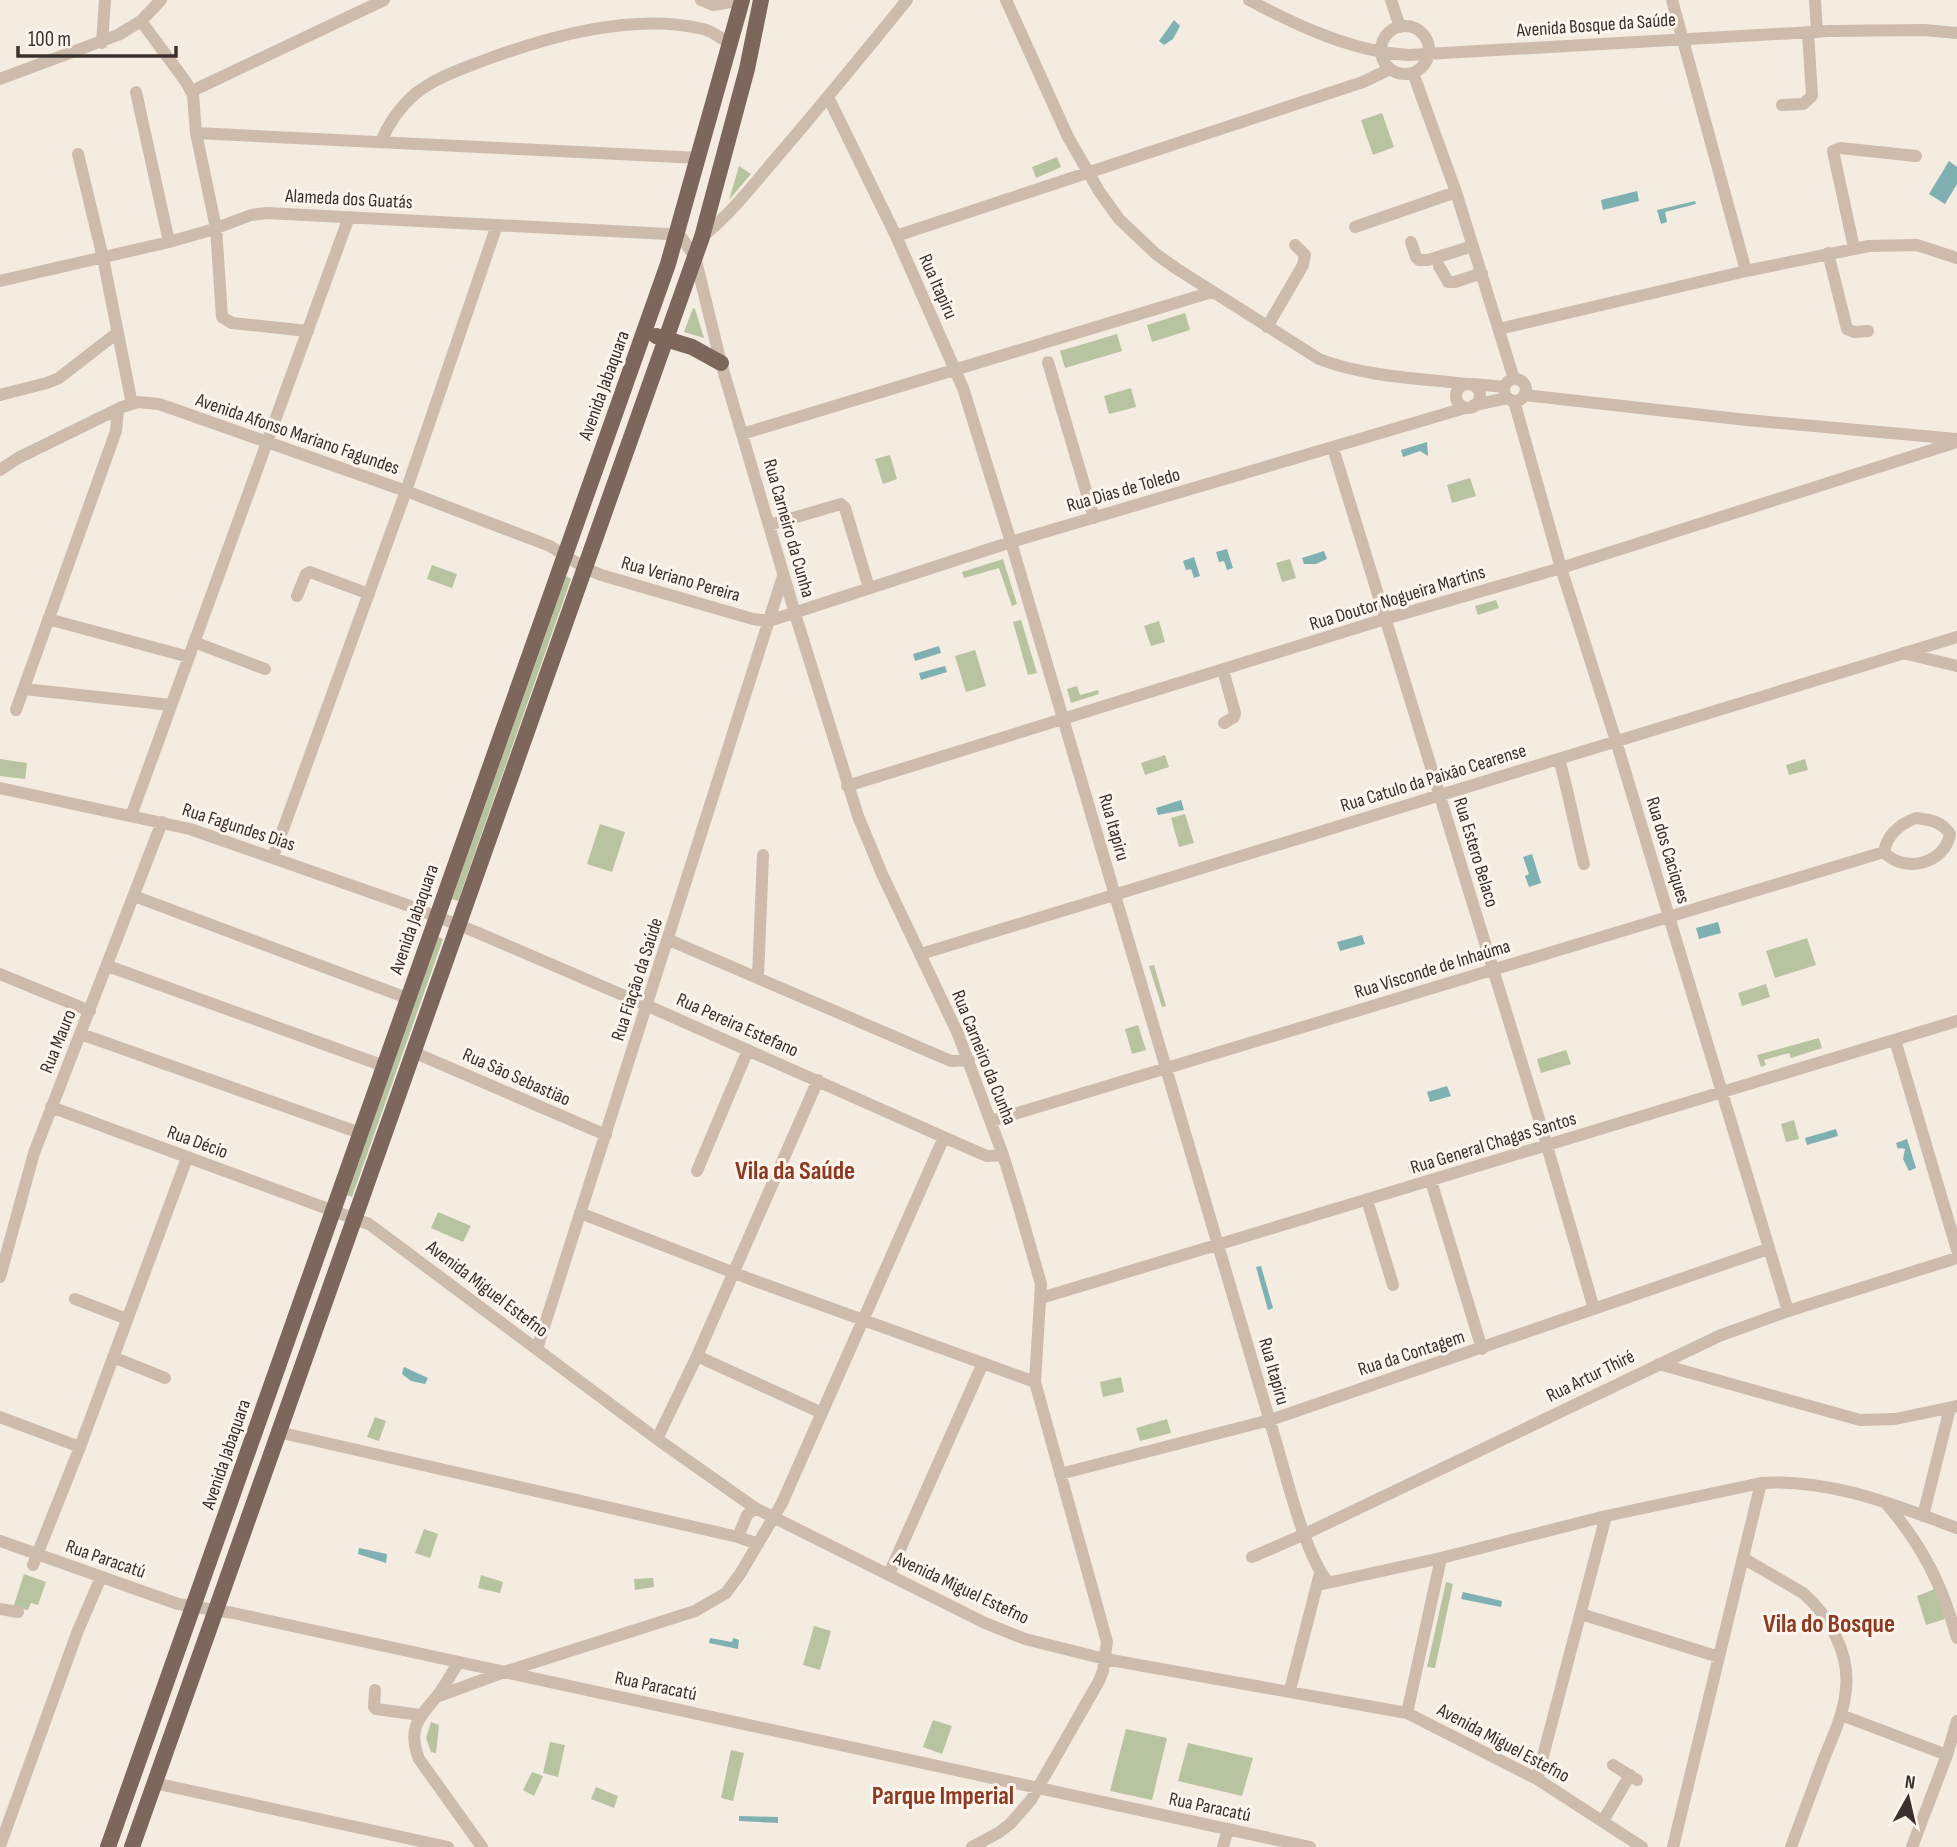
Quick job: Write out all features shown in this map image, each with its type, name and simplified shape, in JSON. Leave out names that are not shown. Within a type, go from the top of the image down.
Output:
[{"type":"main road","name":"Avenida Jabaquara","points":[[108,1847],[677,236],[742,0]]},
{"type":"main road","points":[[132,1847],[702,237],[744,81],[761,0]]},
{"type":"main road","points":[[643,334],[692,347],[721,363]]},
{"type":"street","points":[[102,43],[105,0]]},
{"type":"street","points":[[0,79],[102,43],[141,21],[161,0]]},
{"type":"street","points":[[192,91],[384,0]]},
{"type":"street","points":[[705,29],[707,3],[742,0]]},
{"type":"street","points":[[702,237],[738,202],[907,0]]},
{"type":"street","points":[[1006,0],[1068,137],[1088,174],[1119,219],[1177,270],[1319,359],[1386,375],[1470,384],[1513,392],[1747,420],[1957,440]]},
{"type":"street","name":"Avenida Bosque da Saúde","points":[[1249,0],[1328,36],[1381,52],[1429,54],[1813,32],[1906,29],[1957,33]]},
{"type":"street","points":[[1391,0],[1400,27]]},
{"type":"street","points":[[1672,0],[1745,271]]},
{"type":"street","points":[[1782,105],[1802,104],[1812,96],[1815,0]]},
{"type":"street","points":[[141,21],[192,91],[196,110],[196,133],[216,228],[221,314],[225,321],[237,324],[308,331]]},
{"type":"street","points":[[381,142],[392,117],[416,93],[452,72],[574,33],[617,26],[655,24],[705,29],[731,44]]},
{"type":"street","points":[[1400,27],[1413,28],[1423,34],[1429,46],[1429,54],[1423,67],[1413,73],[1403,74],[1390,69],[1381,52],[1387,36],[1400,27]]},
{"type":"street","points":[[896,236],[1363,82],[1390,69]]},
{"type":"street","name":"Rua dos Caciques","points":[[1413,73],[1456,192],[1499,329],[1513,392],[1561,568],[1788,1311]]},
{"type":"street","points":[[136,92],[169,242]]},
{"type":"street","name":"Rua Itapiru","points":[[828,97],[896,236],[956,369],[1012,542],[1269,1420],[1322,1580]]},
{"type":"street","points":[[196,133],[699,158]]},
{"type":"street","points":[[1854,248],[1833,151],[1839,148],[1916,156]]},
{"type":"street","points":[[78,154],[103,258],[132,404]]},
{"type":"street","points":[[1355,227],[1456,192]]},
{"type":"street","name":"Alameda dos Guatás","points":[[0,281],[169,242],[258,213],[677,236]]},
{"type":"street","points":[[131,817],[349,217]]},
{"type":"street","points":[[273,857],[406,491],[497,225]]},
{"type":"street","points":[[677,236],[695,257]]},
{"type":"street","points":[[1411,242],[1416,257],[1422,260],[1473,246]]},
{"type":"street","points":[[1499,329],[1854,248],[1910,244],[1928,247],[1957,258]]},
{"type":"street","points":[[1267,327],[1303,265],[1305,255],[1296,245]]},
{"type":"street","points":[[1828,253],[1847,329],[1854,332],[1868,331]]},
{"type":"street","name":"Rua Carneiro da Cunha","points":[[695,257],[721,363],[847,786],[882,874],[969,1060],[1003,1155],[1035,1259],[1041,1284],[1035,1382],[1106,1637],[1105,1659],[1098,1681],[1031,1800],[1010,1824],[972,1847]]},
{"type":"street","points":[[1439,266],[1448,282],[1482,273]]},
{"type":"street","points":[[742,434],[1212,292]]},
{"type":"street","points":[[0,395],[47,383],[59,377],[117,333]]},
{"type":"street","points":[[1048,362],[1094,518]]},
{"type":"street","points":[[1470,384],[1479,397],[1470,407],[1457,401],[1456,395],[1458,389],[1470,384]]},
{"type":"street","name":"Rua Dias de Toledo","points":[[794,612],[1012,542],[1513,392]]},
{"type":"street","name":"Avenida Afonso Mariano Fagundes","points":[[0,470],[18,458],[132,404],[159,404],[406,491],[550,546],[585,568]]},
{"type":"street","points":[[16,710],[116,431],[118,410]]},
{"type":"street","name":"Rua Doutor Nogueira Martins","points":[[847,786],[1385,619],[1561,568],[1957,440]]},
{"type":"street","name":"Rua Estero Belaco","points":[[1333,448],[1547,1146],[1594,1309]]},
{"type":"street","points":[[769,525],[841,504],[845,509],[869,588]]},
{"type":"street","name":"Rua Veriano Pereira","points":[[585,568],[623,582],[751,618],[774,620],[799,627]]},
{"type":"street","points":[[297,596],[308,572],[369,594]]},
{"type":"street","points":[[774,620],[783,575]]},
{"type":"street","points":[[774,620],[794,612]]},
{"type":"street","points":[[48,619],[189,657]]},
{"type":"street","name":"Rua Fiação da Saúde","points":[[537,1349],[774,620]]},
{"type":"street","name":"Rua Catulo da Paixão Cearense","points":[[921,954],[1957,637]]},
{"type":"street","points":[[194,642],[265,669]]},
{"type":"street","points":[[1903,653],[1957,666]]},
{"type":"street","points":[[1223,670],[1235,711],[1234,718],[1224,723]]},
{"type":"street","points":[[24,689],[171,705]]},
{"type":"street","points":[[1559,759],[1571,798],[1573,822],[1584,864]]},
{"type":"street","name":"Rua Fagundes Dias","points":[[0,789],[162,822],[273,857],[458,925]]},
{"type":"street","points":[[1916,818],[1932,820],[1954,833],[1942,852],[1930,861],[1915,864],[1903,862],[1889,858],[1884,852],[1891,834],[1903,823],[1916,818]]},
{"type":"street","name":"Rua Mauro","points":[[0,1277],[6,1227],[162,822]]},
{"type":"street","name":"Rua Visconde de Inhaúma","points":[[991,1121],[1884,852]]},
{"type":"street","points":[[758,977],[763,855]]},
{"type":"street","points":[[134,896],[407,998]]},
{"type":"street","name":"Rua Pereira Estefano","points":[[458,925],[987,1156],[1003,1155]]},
{"type":"street","points":[[669,940],[951,1061],[969,1060]]},
{"type":"street","points":[[108,966],[384,1066]]},
{"type":"street","points":[[0,974],[90,1011]]},
{"type":"street","name":"Rua General Chagas Santos","points":[[1041,1298],[1957,1021]]},
{"type":"street","points":[[81,1034],[360,1133]]},
{"type":"street","points":[[1895,1040],[1957,1250]]},
{"type":"street","points":[[697,1171],[748,1050]]},
{"type":"street","name":"Rua São Sebastião","points":[[413,1052],[606,1135]]},
{"type":"street","points":[[657,1439],[697,1356],[818,1080]]},
{"type":"street","name":"Rua Décio","points":[[51,1107],[333,1210]]},
{"type":"street","points":[[436,1697],[504,1672],[695,1611],[726,1593],[774,1517],[944,1137]]},
{"type":"street","points":[[35,1560],[80,1447],[187,1158]]},
{"type":"street","points":[[1432,1181],[1482,1349]]},
{"type":"street","points":[[1367,1200],[1393,1285]]},
{"type":"street","name":"Avenida Miguel Estefno","points":[[333,1210],[369,1224],[657,1439],[755,1508],[1008,1633],[1105,1659],[1407,1713],[1537,1779],[1642,1847]]},
{"type":"street","points":[[580,1213],[734,1273],[1035,1382]]},
{"type":"street","name":"Rua da Contagem","points":[[1060,1474],[1269,1420],[1768,1249]]},
{"type":"street","name":"Rua Artur Thiré","points":[[1252,1557],[1719,1336],[1788,1311],[1957,1258]]},
{"type":"street","points":[[75,1299],[127,1319]]},
{"type":"street","points":[[697,1356],[822,1413]]},
{"type":"street","points":[[113,1357],[165,1378]]},
{"type":"street","points":[[889,1574],[983,1363]]},
{"type":"street","points":[[1659,1364],[1860,1420],[1895,1419],[1954,1407],[1923,1516]]},
{"type":"street","points":[[0,1417],[80,1447]]},
{"type":"street","points":[[278,1432],[738,1537],[758,1544]]},
{"type":"street","points":[[1290,1690],[1322,1580],[1441,1558],[1606,1516],[1761,1483],[1783,1481],[1817,1484],[1885,1502],[1957,1528]]},
{"type":"street","points":[[1673,1847],[1761,1483]]},
{"type":"street","points":[[1885,1502],[1905,1525],[1936,1575],[1957,1638]]},
{"type":"street","points":[[738,1537],[747,1515],[755,1508]]},
{"type":"street","points":[[1537,1779],[1606,1516]]},
{"type":"street","name":"Rua Paracatú","points":[[0,1541],[35,1560],[101,1577],[193,1608],[504,1672],[1310,1847]]},
{"type":"street","points":[[1407,1713],[1441,1558]]},
{"type":"street","points":[[1743,1558],[1803,1594],[1829,1623],[1843,1655],[1846,1671],[1841,1715],[1791,1847]]},
{"type":"street","points":[[0,1846],[101,1577]]},
{"type":"street","points":[[0,1609],[18,1612]]},
{"type":"street","points":[[1581,1614],[1719,1657]]},
{"type":"street","points":[[457,1663],[436,1697],[420,1715],[414,1744],[419,1759],[482,1847]]},
{"type":"street","points":[[375,1690],[376,1709],[420,1715]]},
{"type":"street","points":[[1841,1715],[1947,1755]]},
{"type":"street","points":[[1912,1847],[1957,1721]]},
{"type":"street","points":[[1603,1822],[1633,1777],[1613,1765]]},
{"type":"street","points":[[154,1783],[448,1847]]},
{"type":"street","points":[[1223,1847],[1228,1829]]},
{"type":"green space","points":[[1382,113],[1394,147],[1373,155],[1361,120]]},
{"type":"green space","points":[[1057,157],[1061,167],[1036,178],[1032,167]]},
{"type":"green space","points":[[739,166],[751,174],[729,200]]},
{"type":"green space","points":[[693,308],[695,309],[704,338],[684,332]]},
{"type":"green space","points":[[1185,313],[1190,330],[1152,342],[1147,325]]},
{"type":"green space","points":[[1117,334],[1122,351],[1065,368],[1060,351]]},
{"type":"green space","points":[[1131,388],[1136,407],[1109,414],[1104,396]]},
{"type":"green space","points":[[890,455],[897,479],[883,484],[875,459]]},
{"type":"green space","points":[[1470,478],[1476,496],[1452,503],[1447,485]]},
{"type":"green space","points":[[1003,559],[1017,604],[1012,606],[999,568],[964,578],[962,572]]},
{"type":"green space","points":[[1290,559],[1296,578],[1282,582],[1276,563]]},
{"type":"green space","points":[[432,565],[457,574],[452,588],[427,579]]},
{"type":"green space","points":[[566,576],[571,579],[458,901],[452,899]]},
{"type":"green space","points":[[1496,600],[1499,608],[1478,615],[1475,606]]},
{"type":"green space","points":[[1021,620],[1037,673],[1028,675],[1013,622]]},
{"type":"green space","points":[[1159,621],[1165,642],[1151,646],[1144,626]]},
{"type":"green space","points":[[975,650],[986,686],[966,692],[955,656]]},
{"type":"green space","points":[[1077,686],[1080,695],[1098,690],[1099,694],[1071,703],[1067,689]]},
{"type":"green space","points":[[1165,755],[1169,767],[1145,775],[1141,763]]},
{"type":"green space","points":[[0,759],[27,763],[25,779],[0,776]]},
{"type":"green space","points":[[1805,759],[1808,770],[1789,775],[1786,765]]},
{"type":"green space","points":[[1185,814],[1194,843],[1179,847],[1171,818]]},
{"type":"green space","points":[[600,824],[625,832],[612,872],[587,864]]},
{"type":"green space","points":[[438,937],[443,939],[352,1197],[347,1195]]},
{"type":"green space","points":[[1807,938],[1816,965],[1775,978],[1766,951]]},
{"type":"green space","points":[[1154,965],[1166,1006],[1162,1007],[1149,966]]},
{"type":"green space","points":[[1766,984],[1770,997],[1742,1006],[1738,993]]},
{"type":"green space","points":[[1138,1025],[1146,1050],[1132,1054],[1125,1029]]},
{"type":"green space","points":[[1819,1038],[1822,1048],[1791,1058],[1789,1053],[1764,1060],[1766,1065],[1761,1067],[1757,1055]]},
{"type":"green space","points":[[1566,1050],[1571,1064],[1541,1073],[1537,1059]]},
{"type":"green space","points":[[1794,1120],[1799,1139],[1786,1142],[1781,1124]]},
{"type":"green space","points":[[1439,1156],[1441,1164],[1410,1173],[1408,1166]]},
{"type":"green space","points":[[438,1212],[471,1226],[463,1242],[431,1228]]},
{"type":"green space","points":[[1121,1377],[1124,1392],[1103,1397],[1100,1382]]},
{"type":"green space","points":[[375,1417],[386,1421],[379,1441],[367,1437]]},
{"type":"green space","points":[[1167,1419],[1171,1433],[1140,1441],[1136,1428]]},
{"type":"green space","points":[[424,1529],[438,1534],[430,1558],[415,1553]]},
{"type":"green space","points":[[24,1574],[46,1582],[38,1605],[31,1603],[28,1610],[13,1608]]},
{"type":"green space","points":[[481,1575],[503,1582],[500,1593],[478,1588]]},
{"type":"green space","points":[[653,1578],[654,1587],[635,1590],[634,1579]]},
{"type":"green space","points":[[1446,1582],[1453,1584],[1435,1668],[1427,1667]]},
{"type":"green space","points":[[1935,1589],[1945,1619],[1926,1625],[1917,1596]]},
{"type":"green space","points":[[814,1626],[831,1631],[820,1670],[803,1665]]},
{"type":"green space","points":[[933,1720],[952,1726],[942,1754],[923,1747]]},
{"type":"green space","points":[[431,1722],[439,1725],[436,1753],[431,1752],[426,1738]]},
{"type":"green space","points":[[1126,1729],[1167,1738],[1152,1800],[1110,1791]]},
{"type":"green space","points":[[550,1742],[565,1745],[558,1777],[543,1773]]},
{"type":"green space","points":[[1188,1743],[1253,1758],[1242,1796],[1178,1781]]},
{"type":"green space","points":[[731,1750],[744,1753],[733,1801],[721,1798]]},
{"type":"green space","points":[[532,1772],[543,1776],[534,1796],[523,1790]]},
{"type":"green space","points":[[596,1787],[618,1796],[614,1808],[591,1799]]},
{"type":"water","points":[[1174,20],[1180,26],[1173,39],[1164,45],[1159,41]]},
{"type":"water","points":[[1949,161],[1957,167],[1957,184],[1945,204],[1929,194]]},
{"type":"water","points":[[1637,191],[1639,201],[1603,210],[1601,200]]},
{"type":"water","points":[[1695,201],[1696,204],[1665,212],[1667,222],[1661,224],[1657,210]]},
{"type":"water","points":[[1427,442],[1428,456],[1420,451],[1403,457],[1401,450]]},
{"type":"water","points":[[1227,549],[1233,568],[1227,570],[1224,561],[1219,562],[1216,552]]},
{"type":"water","points":[[1324,551],[1327,559],[1316,564],[1304,564],[1302,558]]},
{"type":"water","points":[[1194,557],[1200,576],[1194,578],[1191,569],[1186,570],[1183,561]]},
{"type":"water","points":[[939,646],[941,653],[915,661],[913,654]]},
{"type":"water","points":[[945,666],[947,672],[921,680],[919,673]]},
{"type":"water","points":[[1181,800],[1184,810],[1158,815],[1156,808]]},
{"type":"water","points":[[1532,854],[1541,883],[1529,887],[1525,876],[1529,874],[1523,857]]},
{"type":"water","points":[[1718,922],[1721,933],[1699,939],[1696,928]]},
{"type":"water","points":[[1362,935],[1365,944],[1340,951],[1337,942]]},
{"type":"water","points":[[1447,1086],[1451,1096],[1430,1102],[1427,1092]]},
{"type":"water","points":[[1836,1129],[1838,1136],[1807,1145],[1805,1138]]},
{"type":"water","points":[[1907,1139],[1916,1168],[1909,1171],[1903,1159],[1905,1149],[1898,1149],[1896,1143]]},
{"type":"water","points":[[1261,1266],[1273,1308],[1268,1310],[1256,1267]]},
{"type":"water","points":[[404,1367],[428,1378],[425,1384],[411,1381],[402,1374]]},
{"type":"water","points":[[359,1548],[387,1554],[386,1563],[358,1554]]},
{"type":"water","points":[[1463,1592],[1502,1601],[1501,1607],[1461,1599]]},
{"type":"water","points":[[710,1638],[732,1642],[733,1638],[739,1640],[738,1649],[709,1643]]},
{"type":"water","points":[[739,1816],[778,1817],[778,1823],[739,1821]]},
{"type":"district","name":"Vila da Saúde","points":[[795,1170]]},
{"type":"district","name":"Vila do Bosque","points":[[1829,1623]]},
{"type":"district","name":"Parque Imperial","points":[[943,1795]]}]
